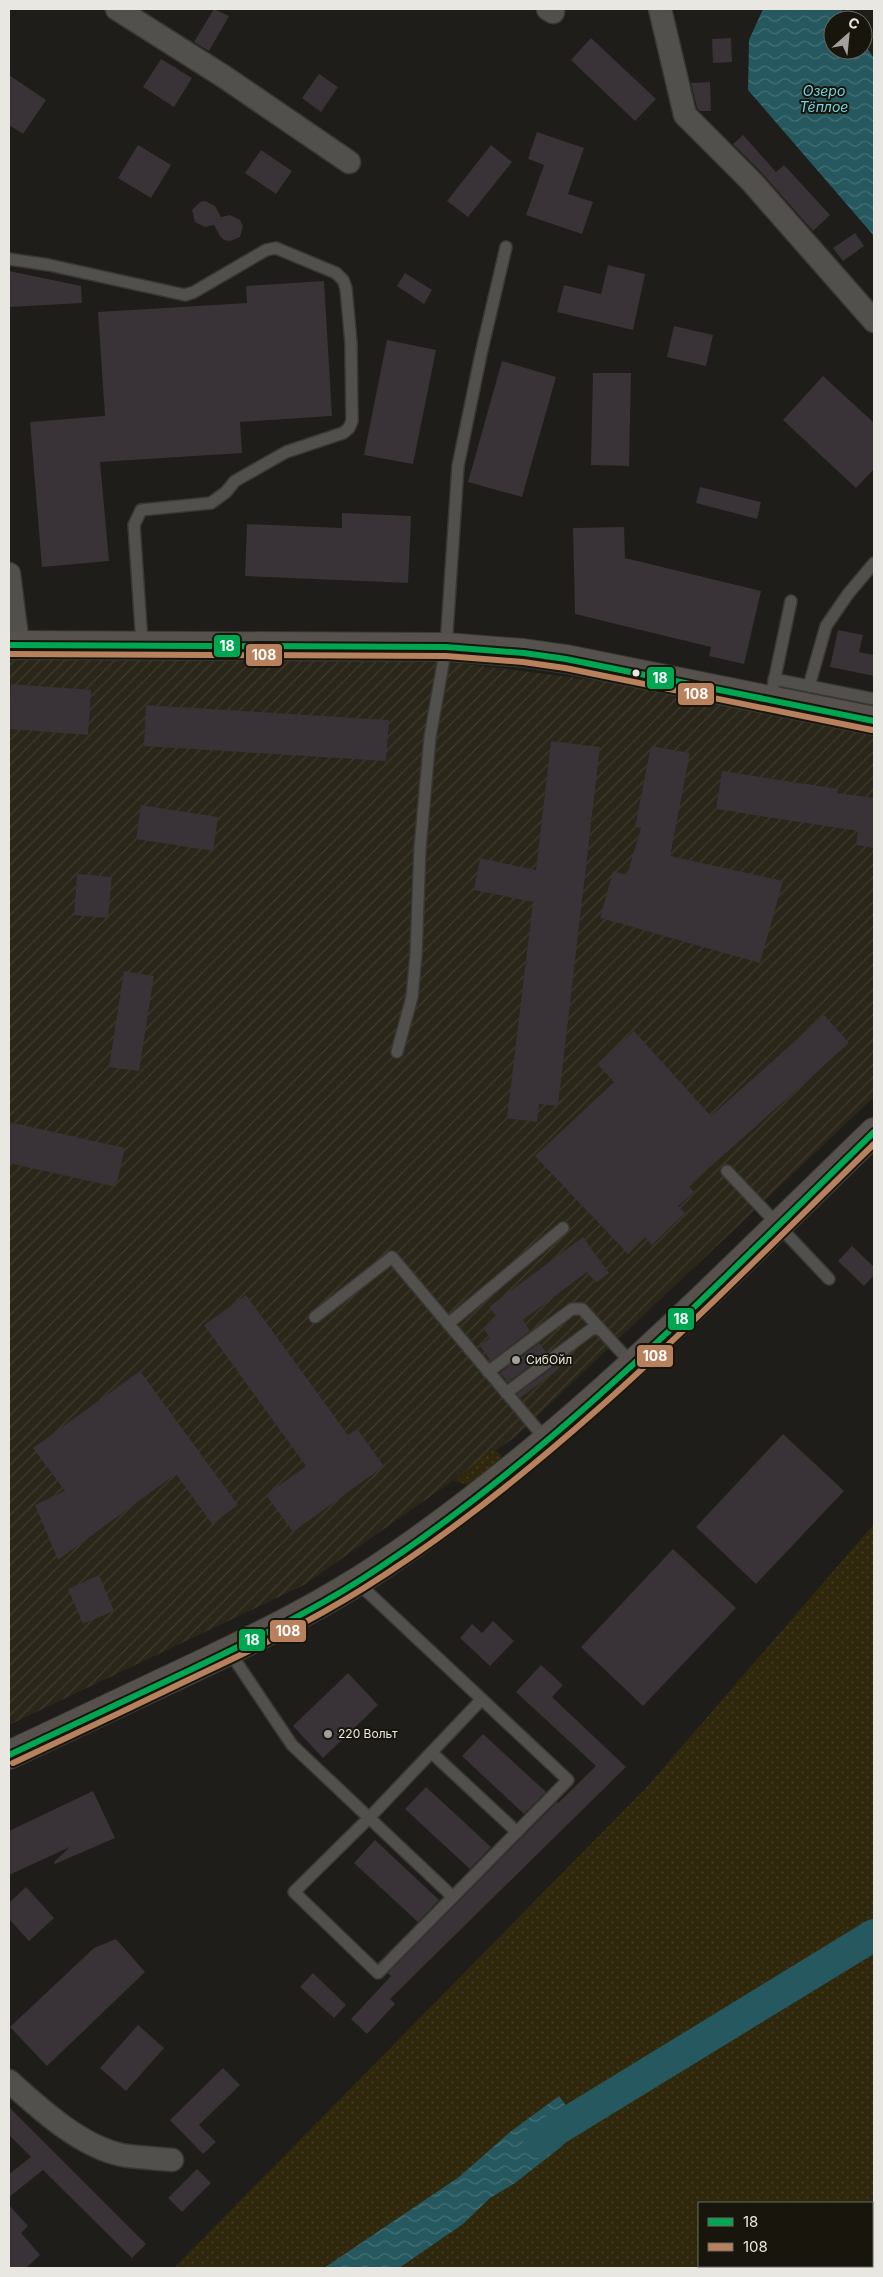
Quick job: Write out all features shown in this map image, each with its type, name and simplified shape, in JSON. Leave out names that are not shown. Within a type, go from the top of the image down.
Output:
[{"type":"main road","points":[[13,645],[142,644],[446,647],[524,653],[772,690],[874,721]]},
{"type":"main road","points":[[9,1755],[270,1631],[378,1569],[477,1498],[547,1441],[633,1365],[874,1132]]},
{"type":"street","points":[[117,9],[223,76],[349,162]]},
{"type":"street","points":[[660,9],[685,115],[745,174],[874,321]]},
{"type":"street","points":[[9,574],[13,645]]},
{"type":"street","points":[[9,2081],[45,2114],[92,2144],[121,2154],[172,2160]]},
{"type":"lane","points":[[397,1052],[412,997],[416,954],[420,848],[430,737],[446,647],[458,466],[506,246]]},
{"type":"lane","points":[[9,259],[49,265],[184,295],[194,292],[266,250],[276,248],[336,273],[343,280],[346,288],[351,343],[352,421],[349,428],[343,433],[286,452],[235,481],[226,492],[211,503],[141,510],[134,525],[142,644]]},
{"type":"lane","points":[[809,686],[826,626],[848,594],[874,563]]},
{"type":"lane","points":[[791,600],[772,690],[809,686],[874,698]]},
{"type":"lane","points":[[727,1171],[829,1279]]},
{"type":"lane","points":[[448,1324],[563,1228]]},
{"type":"lane","points":[[314,1317],[392,1257],[547,1441]]},
{"type":"lane","points":[[488,1372],[572,1309],[582,1309],[633,1365]]},
{"type":"lane","points":[[506,1393],[593,1328],[601,1330]]},
{"type":"lane","points":[[356,1581],[482,1699],[568,1780],[378,1974],[294,1892],[369,1818],[482,1699]]},
{"type":"lane","points":[[229,1651],[292,1745],[453,1897]]},
{"type":"lane","points":[[432,1753],[516,1832]]},
{"type":"shaded area","points":[[9,660],[434,660],[617,683],[874,731],[874,1097],[515,1437],[304,1585],[9,1725]]},
{"type":"shaded area","points":[[493,1449],[501,1455],[501,1459],[468,1485],[454,1481]]},
{"type":"shaded area","points":[[874,1524],[874,2268],[174,2268],[646,1788]]},
{"type":"water","name":"Озеро Тёплое","points":[[763,9],[841,9],[823,10],[823,60],[873,60],[873,57],[874,58],[874,236],[748,90],[749,40]]},
{"type":"water","points":[[559,2096],[581,2126],[561,2147],[515,2183],[490,2198],[463,2224],[399,2268],[324,2268],[459,2177],[510,2132]]},
{"type":"building","points":[[214,9],[229,16],[209,51],[194,42]]},
{"type":"building","points":[[591,38],[656,99],[635,121],[571,60]]},
{"type":"building","points":[[731,38],[732,62],[713,63],[712,39]]},
{"type":"building","points":[[161,59],[192,78],[174,107],[143,87]]},
{"type":"building","points":[[319,74],[338,87],[321,112],[302,98]]},
{"type":"building","points":[[9,75],[46,100],[23,134],[9,125]]},
{"type":"building","points":[[710,82],[711,111],[700,111],[697,108],[691,83]]},
{"type":"building","points":[[537,132],[584,148],[568,194],[593,202],[582,234],[526,215],[544,165],[528,159]]},
{"type":"building","points":[[743,135],[776,172],[784,165],[830,215],[813,231],[761,172],[733,144]]},
{"type":"building","points":[[138,145],[171,165],[151,198],[118,178]]},
{"type":"building","points":[[491,145],[512,162],[468,217],[447,201]]},
{"type":"building","points":[[261,150],[292,171],[276,194],[245,173]]},
{"type":"building","points":[[205,201],[215,206],[221,217],[230,215],[240,220],[243,226],[240,237],[230,241],[224,240],[214,225],[205,227],[195,222],[192,210],[200,202]]},
{"type":"building","points":[[855,233],[864,246],[843,261],[833,248]]},
{"type":"building","points":[[608,265],[645,274],[633,330],[557,312],[564,285],[601,294]]},
{"type":"building","points":[[9,271],[81,286],[82,303],[9,307]]},
{"type":"building","points":[[405,273],[432,290],[424,304],[397,286]]},
{"type":"building","points":[[324,281],[332,416],[240,422],[242,453],[100,462],[109,561],[42,567],[30,422],[105,416],[98,312],[247,303],[246,286]]},
{"type":"building","points":[[674,326],[713,335],[706,366],[667,357]]},
{"type":"building","points":[[387,340],[436,350],[413,464],[364,455]]},
{"type":"building","points":[[502,361],[556,377],[522,497],[468,482]]},
{"type":"building","points":[[593,373],[631,373],[629,466],[591,465]]},
{"type":"building","points":[[823,376],[874,423],[874,469],[856,488],[783,420]]},
{"type":"building","points":[[700,487],[761,502],[757,519],[696,503]]},
{"type":"building","points":[[342,513],[411,516],[408,583],[245,576],[247,524],[342,528]]},
{"type":"building","points":[[624,527],[625,558],[761,591],[744,664],[709,656],[711,647],[575,614],[573,528]]},
{"type":"building","points":[[838,630],[863,635],[859,652],[874,655],[874,676],[830,667]]},
{"type":"building","points":[[11,684],[91,690],[88,735],[9,729]]},
{"type":"building","points":[[146,705],[389,720],[386,761],[144,746]]},
{"type":"building","points":[[551,741],[600,747],[558,1106],[539,1104],[537,1122],[507,1118],[533,902],[474,890],[480,858],[536,870]]},
{"type":"building","points":[[651,746],[690,753],[670,856],[783,881],[760,963],[600,918],[613,871],[627,875],[641,828],[635,827]]},
{"type":"building","points":[[722,771],[838,789],[837,793],[874,798],[874,848],[856,845],[858,831],[716,809]]},
{"type":"building","points":[[141,805],[218,817],[213,851],[136,839]]},
{"type":"building","points":[[77,874],[112,877],[108,918],[74,915]]},
{"type":"building","points":[[124,971],[154,976],[139,1071],[109,1067]]},
{"type":"building","points":[[824,1015],[849,1043],[689,1186],[694,1192],[678,1206],[685,1213],[652,1245],[645,1237],[628,1254],[535,1156],[614,1082],[597,1064],[634,1031],[711,1116]]},
{"type":"building","points":[[9,1122],[125,1148],[116,1187],[9,1163]]},
{"type":"building","points":[[583,1237],[609,1273],[596,1283],[587,1272],[523,1320],[530,1331],[491,1361],[480,1346],[490,1338],[483,1328],[497,1317],[489,1307]]},
{"type":"building","points":[[852,1246],[874,1267],[874,1275],[864,1286],[838,1261]]},
{"type":"building","points":[[246,1295],[348,1435],[357,1429],[384,1466],[293,1532],[266,1495],[306,1466],[204,1325]]},
{"type":"building","points":[[539,1343],[547,1353],[508,1382],[500,1373]]},
{"type":"building","points":[[556,1365],[559,1369],[520,1398],[517,1394]]},
{"type":"building","points":[[140,1371],[238,1505],[212,1524],[176,1474],[58,1560],[35,1505],[65,1491],[33,1448]]},
{"type":"building","points":[[783,1434],[844,1491],[756,1584],[696,1527]]},
{"type":"building","points":[[673,1549],[736,1608],[643,1706],[581,1647]]},
{"type":"building","points":[[99,1575],[114,1611],[83,1624],[68,1589]]},
{"type":"building","points":[[493,1621],[514,1641],[490,1666],[460,1638],[472,1624],[482,1633]]},
{"type":"building","points":[[541,1665],[563,1685],[552,1697],[626,1767],[390,1999],[395,2004],[367,2034],[351,2019],[391,1976],[388,1973],[557,1802],[596,1766],[516,1692]]},
{"type":"building","points":[[348,1673],[378,1705],[323,1758],[293,1726]]},
{"type":"building","points":[[483,1734],[546,1792],[524,1814],[462,1756]]},
{"type":"building","points":[[426,1787],[491,1847],[470,1869],[405,1809]]},
{"type":"building","points":[[93,1791],[115,1838],[55,1864],[54,1862],[70,1847],[9,1875],[9,1831]]},
{"type":"building","points":[[375,1840],[439,1900],[418,1922],[354,1863]]},
{"type":"building","points":[[26,1887],[54,1918],[29,1941],[9,1919],[9,1903]]},
{"type":"building","points":[[116,1939],[145,1972],[47,2066],[10,2027],[94,1948]]},
{"type":"building","points":[[313,1973],[346,2005],[334,2018],[300,1987]]},
{"type":"building","points":[[138,2025],[164,2048],[126,2091],[100,2068]]},
{"type":"building","points":[[223,2068],[240,2085],[199,2125],[216,2142],[203,2154],[170,2120]]},
{"type":"building","points":[[9,2107],[146,2244],[132,2258],[43,2170],[9,2197],[9,2174],[31,2157],[9,2135]]},
{"type":"building","points":[[197,2169],[211,2183],[182,2212],[168,2198]]},
{"type":"building","points":[[9,2205],[28,2226],[21,2233],[40,2255],[26,2268],[9,2268]]},
{"type":"waterway","points":[[539,2142],[557,2129],[874,1935]]},
{"type":"transit line","name":"18","points":[[9,645],[446,647],[524,653],[566,659],[874,721]]},
{"type":"transit line","name":"108","points":[[9,654],[446,656],[523,662],[565,668],[872,730]]},
{"type":"transit line","name":"18","points":[[9,1755],[190,1670],[299,1616],[362,1579],[432,1531],[500,1479],[629,1368],[874,1132]]},
{"type":"transit line","name":"108","points":[[13,1763],[233,1659],[300,1625],[364,1588],[434,1541],[567,1436],[630,1380],[874,1144]]},
{"type":"place","name":"СибОйл","points":[[516,1360]]},
{"type":"place","name":"220 Вольт","points":[[328,1734]]}]
